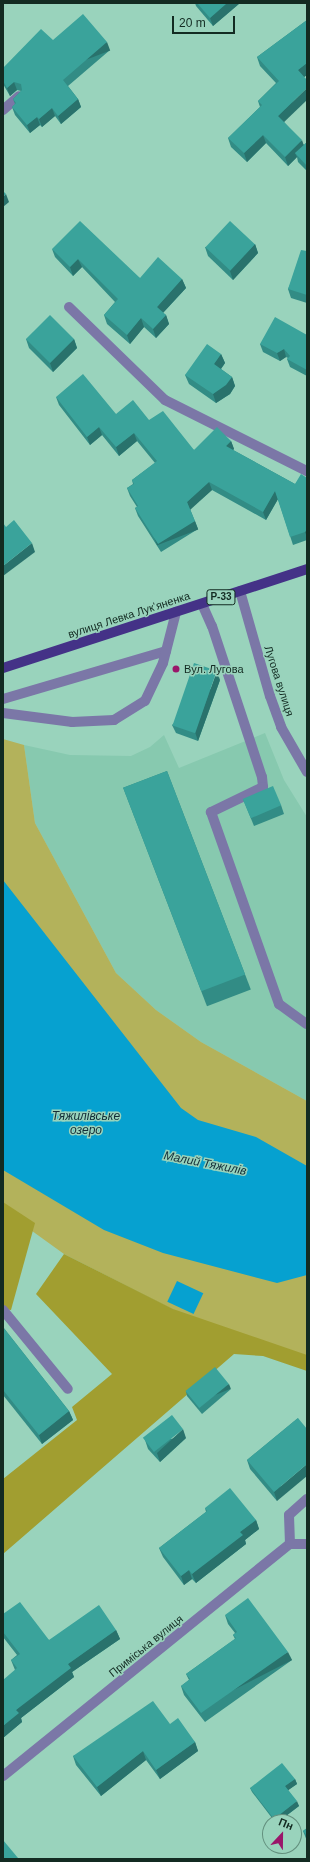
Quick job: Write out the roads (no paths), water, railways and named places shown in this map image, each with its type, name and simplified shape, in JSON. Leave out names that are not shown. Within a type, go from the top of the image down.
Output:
[{"type":"main road","name":"вулиця Левка Лукʼяненка","points":[[3,668],[307,569]]},
{"type":"street","points":[[3,110],[19,96]]},
{"type":"street","points":[[69,307],[165,400],[307,471]]},
{"type":"street","name":"Лугова вулиця","points":[[240,591],[270,696],[281,727],[307,772]]},
{"type":"street","points":[[202,604],[262,777],[263,787],[211,812],[279,1004],[307,1024]]},
{"type":"street","points":[[3,713],[72,722],[114,720],[145,702],[166,651],[176,612]]},
{"type":"street","points":[[3,699],[166,651]]},
{"type":"street","points":[[3,1310],[68,1390]]},
{"type":"street","points":[[307,1499],[289,1515],[290,1544],[307,1544]]},
{"type":"street","name":"Приміська вулиця","points":[[3,1776],[290,1544]]},
{"type":"water","name":"Тяжилівське озеро","points":[[3,880],[181,1108],[198,1120],[256,1137],[307,1166],[307,1275],[277,1283],[163,1253],[104,1230],[3,1170]]},
{"type":"water","points":[[177,1281],[203,1293],[194,1314],[167,1302]]},
{"type":"place","name":"Вул. Лугова","points":[[176,669]]},
{"type":"water label","name":"Малий Тяжилів","points":[[205,1164]]}]
